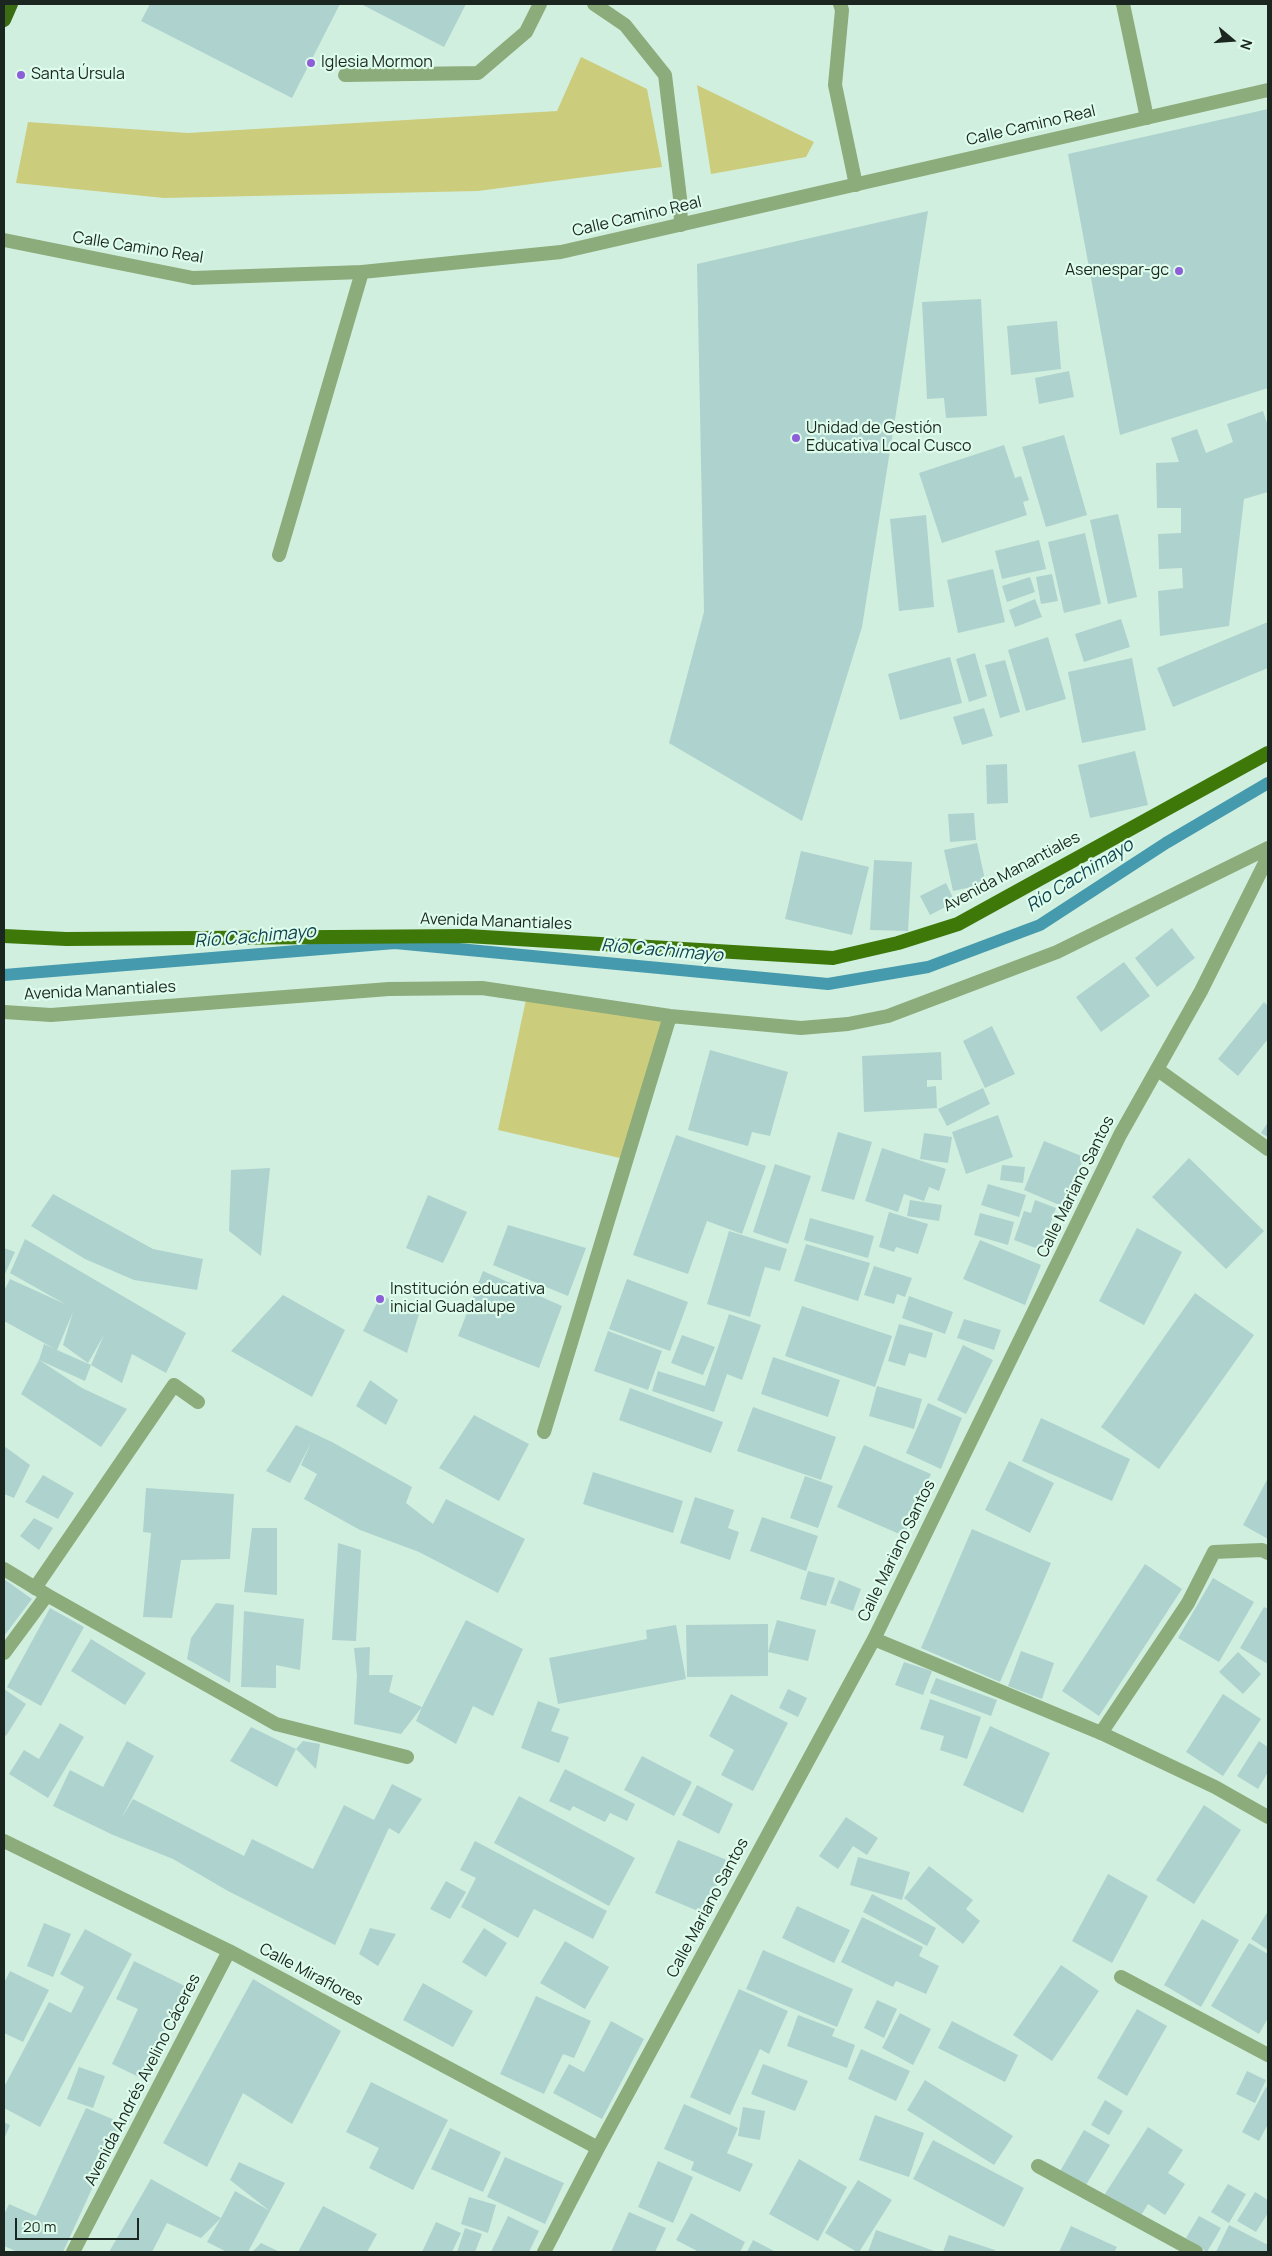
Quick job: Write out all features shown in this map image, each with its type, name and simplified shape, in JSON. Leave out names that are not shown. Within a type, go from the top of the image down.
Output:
[{"type":"highway","points":[[4,20],[11,4]]},
{"type":"main road","name":"Avenida Manantiales","points":[[4,936],[66,939],[467,936],[833,958],[898,943],[958,924],[1268,753]]},
{"type":"street","points":[[345,75],[478,73],[526,32],[540,4]]},
{"type":"street","points":[[594,4],[625,25],[664,75],[680,198],[681,225]]},
{"type":"street","points":[[840,4],[842,10],[835,85],[856,185]]},
{"type":"street","points":[[1123,4],[1146,118]]},
{"type":"street","name":"Calle Camino Real","points":[[4,240],[193,278],[362,272],[561,252],[1268,90]]},
{"type":"street","points":[[279,555],[362,272]]},
{"type":"street","name":"Avenida Manantiales","points":[[4,1012],[51,1014],[388,989],[482,988],[670,1016],[800,1028],[848,1024],[888,1016],[1057,952],[1268,848]]},
{"type":"street","name":"Calle Mariano Santos","points":[[544,2252],[598,2148],[874,1638],[1120,1134],[1158,1070],[1268,857]]},
{"type":"street","points":[[544,1432],[670,1016]]},
{"type":"street","points":[[1158,1070],[1268,1149]]},
{"type":"street","points":[[4,1653],[174,1385],[198,1402]]},
{"type":"street","points":[[1101,1733],[1188,1603],[1214,1552],[1262,1550],[1268,1553]]},
{"type":"street","points":[[4,1569],[41,1592],[276,1724],[407,1757]]},
{"type":"street","points":[[874,1638],[1101,1733],[1215,1787],[1268,1818]]},
{"type":"street","name":"Calle Miraflores","points":[[4,1841],[229,1951],[598,2148]]},
{"type":"street","name":"Avenida Andrés Avelino Cáceres","points":[[73,2252],[229,1951]]},
{"type":"street","points":[[1122,1976],[1268,2055]]},
{"type":"street","points":[[1038,2166],[1196,2252]]},
{"type":"shaded area","points":[[581,57],[647,89],[662,167],[478,191],[164,198],[16,183],[28,122],[188,133],[557,111]]},
{"type":"shaded area","points":[[697,85],[814,142],[806,157],[711,174]]},
{"type":"shaded area","points":[[527,995],[663,1022],[620,1158],[498,1130]]},
{"type":"building","points":[[150,4],[340,4],[292,98],[141,21]]},
{"type":"building","points":[[361,4],[466,4],[444,47]]},
{"type":"building","name":"Asenespar-gc","points":[[1268,109],[1268,388],[1120,435],[1068,154]]},
{"type":"building","name":"Unidad de Gestión Educativa Local Cusco","points":[[928,211],[862,627],[802,821],[669,743],[704,612],[697,264]]},
{"type":"building","points":[[981,299],[987,416],[946,418],[944,398],[927,399],[922,302]]},
{"type":"building","points":[[1057,321],[1061,369],[1011,375],[1007,326]]},
{"type":"building","points":[[1069,371],[1074,397],[1039,404],[1035,378]]},
{"type":"building","points":[[1263,411],[1268,426],[1268,492],[1244,499],[1229,626],[1160,636],[1158,591],[1183,588],[1182,568],[1159,569],[1158,534],[1181,533],[1181,508],[1157,508],[1156,463],[1179,462],[1171,438],[1197,429],[1206,453],[1233,442],[1227,424]]},
{"type":"building","points":[[1064,435],[1087,515],[1046,527],[1022,447]]},
{"type":"building","points":[[1004,445],[1015,478],[1021,476],[1029,500],[1023,502],[1027,515],[942,543],[919,473]]},
{"type":"building","points":[[1118,514],[1137,597],[1108,604],[1090,520]]},
{"type":"building","points":[[926,515],[934,607],[899,611],[890,519]]},
{"type":"building","points":[[1085,533],[1101,604],[1064,613],[1048,542]]},
{"type":"building","points":[[1039,540],[1046,569],[1002,579],[995,551]]},
{"type":"building","points":[[993,569],[1005,622],[958,633],[947,580]]},
{"type":"building","points":[[1052,574],[1058,601],[1041,604],[1036,577]]},
{"type":"building","points":[[1030,577],[1035,592],[1007,602],[1002,586]]},
{"type":"building","points":[[1035,599],[1042,617],[1015,627],[1009,610]]},
{"type":"building","points":[[1121,619],[1130,647],[1084,662],[1075,634]]},
{"type":"building","points":[[1268,622],[1268,668],[1173,707],[1157,668]]},
{"type":"building","points":[[1048,637],[1066,699],[1026,711],[1008,650]]},
{"type":"building","points":[[975,653],[987,696],[969,702],[956,659]]},
{"type":"building","points":[[950,657],[962,703],[900,720],[888,674]]},
{"type":"building","points":[[1132,658],[1146,730],[1082,743],[1068,672]]},
{"type":"building","points":[[1005,660],[1020,712],[1000,718],[985,665]]},
{"type":"building","points":[[984,708],[993,736],[962,745],[953,717]]},
{"type":"building","points":[[1135,751],[1148,805],[1090,818],[1078,765]]},
{"type":"building","points":[[1007,764],[1008,803],[987,804],[986,765]]},
{"type":"building","points":[[974,813],[976,840],[950,842],[948,814]]},
{"type":"building","points":[[977,843],[986,884],[953,891],[944,850]]},
{"type":"building","points":[[801,851],[869,867],[852,935],[785,919]]},
{"type":"building","points":[[874,860],[912,862],[908,931],[870,930]]},
{"type":"building","points":[[946,883],[955,902],[930,915],[920,896]]},
{"type":"building","points":[[1172,928],[1195,958],[1157,987],[1135,958]]},
{"type":"building","points":[[1124,962],[1150,996],[1101,1032],[1076,997]]},
{"type":"building","points":[[1264,1002],[1268,1006],[1268,1039],[1238,1076],[1218,1059]]},
{"type":"building","points":[[992,1026],[1015,1074],[985,1088],[963,1041]]},
{"type":"building","points":[[710,1050],[788,1072],[770,1136],[752,1132],[748,1146],[688,1130]]},
{"type":"building","points":[[941,1052],[942,1080],[927,1080],[927,1087],[936,1086],[937,1108],[864,1112],[862,1056]]},
{"type":"building","points":[[983,1088],[990,1104],[947,1126],[938,1109]]},
{"type":"building","points":[[998,1115],[1013,1157],[966,1174],[952,1132]]},
{"type":"building","points":[[1268,1122],[1268,1137],[1261,1133]]},
{"type":"building","points":[[838,1132],[872,1142],[854,1200],[821,1191]]},
{"type":"building","points":[[924,1133],[952,1137],[948,1163],[920,1159]]},
{"type":"building","points":[[676,1135],[766,1166],[742,1234],[707,1221],[688,1274],[633,1255]]},
{"type":"building","points":[[1044,1141],[1084,1157],[1064,1207],[1024,1190]]},
{"type":"building","points":[[882,1148],[946,1169],[939,1191],[929,1187],[924,1201],[904,1194],[898,1212],[865,1201]]},
{"type":"building","points":[[1189,1158],[1264,1231],[1226,1269],[1152,1197]]},
{"type":"building","points":[[775,1164],[811,1176],[788,1244],[753,1232]]},
{"type":"building","points":[[1002,1165],[1025,1167],[1023,1183],[1000,1180]]},
{"type":"building","points":[[270,1168],[261,1256],[229,1231],[231,1170]]},
{"type":"building","points":[[988,1184],[1026,1195],[1019,1217],[981,1205]]},
{"type":"building","points":[[53,1194],[153,1249],[203,1259],[197,1290],[134,1280],[85,1259],[31,1226]]},
{"type":"building","points":[[428,1195],[467,1212],[443,1263],[406,1248]]},
{"type":"building","points":[[910,1200],[942,1205],[939,1221],[907,1216]]},
{"type":"building","points":[[1035,1200],[1056,1208],[1041,1250],[1014,1240],[1024,1211],[1031,1213]]},
{"type":"building","points":[[889,1212],[928,1224],[918,1254],[896,1247],[894,1252],[879,1247]]},
{"type":"building","points":[[980,1213],[1014,1222],[1008,1245],[974,1235]]},
{"type":"building","points":[[810,1218],[874,1236],[868,1258],[804,1240]]},
{"type":"building","points":[[508,1225],[586,1248],[568,1296],[493,1265]]},
{"type":"building","points":[[1137,1228],[1182,1252],[1144,1325],[1099,1301]]},
{"type":"building","points":[[729,1231],[787,1249],[780,1271],[765,1267],[750,1317],[707,1304]]},
{"type":"building","points":[[25,1239],[186,1333],[166,1373],[132,1354],[122,1383],[91,1365],[85,1381],[39,1360],[44,1344],[55,1349],[4,1321],[4,1291],[10,1279],[65,1304],[10,1273]],"holes":[[[73,1312],[63,1345],[88,1363],[104,1335],[91,1365],[57,1350]]]},
{"type":"building","points":[[980,1240],[1041,1265],[1025,1305],[963,1279]]},
{"type":"building","points":[[806,1244],[870,1263],[858,1301],[794,1281]]},
{"type":"building","points":[[4,1248],[15,1252],[4,1276]]},
{"type":"building","points":[[874,1266],[912,1278],[905,1297],[897,1294],[894,1304],[864,1295]]},
{"type":"building","points":[[483,1271],[562,1306],[539,1368],[458,1336]]},
{"type":"building","points":[[627,1279],[688,1302],[670,1351],[609,1329]]},
{"type":"building","points":[[1195,1293],[1254,1335],[1159,1469],[1101,1427]]},
{"type":"building","points":[[283,1295],[345,1330],[312,1397],[231,1351]]},
{"type":"building","points":[[381,1295],[419,1314],[407,1353],[363,1331]]},
{"type":"building","points":[[909,1296],[953,1312],[945,1334],[902,1318]]},
{"type":"building","points":[[802,1306],[892,1336],[875,1387],[785,1356]]},
{"type":"building","points":[[729,1314],[761,1325],[742,1380],[727,1374],[714,1412],[652,1391],[658,1371],[705,1386]]},
{"type":"building","points":[[964,1319],[1001,1330],[994,1350],[957,1338]]},
{"type":"building","points":[[899,1324],[933,1333],[926,1358],[909,1353],[905,1366],[888,1361]]},
{"type":"building","points":[[608,1331],[662,1351],[648,1390],[594,1371]]},
{"type":"building","points":[[682,1335],[715,1347],[703,1375],[671,1363]]},
{"type":"building","points":[[963,1345],[993,1360],[966,1414],[937,1400]]},
{"type":"building","points":[[773,1357],[840,1380],[828,1417],[761,1394]]},
{"type":"building","points":[[39,1360],[82,1388],[127,1409],[101,1447],[21,1394]]},
{"type":"building","points":[[370,1380],[398,1400],[386,1425],[356,1406]]},
{"type":"building","points":[[877,1386],[922,1399],[914,1429],[869,1416]]},
{"type":"building","points":[[630,1388],[723,1422],[711,1453],[619,1420]]},
{"type":"building","points":[[928,1403],[962,1418],[941,1469],[906,1453]]},
{"type":"building","points":[[753,1407],[836,1437],[821,1480],[737,1451]]},
{"type":"building","points":[[474,1415],[529,1444],[499,1501],[439,1468]]},
{"type":"building","points":[[1041,1418],[1130,1459],[1112,1501],[1022,1461]]},
{"type":"building","points":[[296,1425],[332,1442],[412,1487],[406,1503],[433,1524],[446,1499],[525,1539],[498,1593],[419,1552],[360,1530],[304,1499],[317,1474],[301,1465],[311,1443],[290,1483],[266,1471]]},
{"type":"building","points":[[864,1445],[931,1474],[904,1536],[837,1507]]},
{"type":"building","points":[[4,1446],[30,1465],[14,1498],[4,1494]]},
{"type":"building","points":[[1009,1461],[1054,1483],[1030,1533],[985,1510]]},
{"type":"building","points":[[593,1472],[683,1501],[673,1533],[583,1504]]},
{"type":"building","points":[[43,1475],[74,1493],[58,1519],[25,1502]]},
{"type":"building","points":[[805,1476],[833,1486],[818,1528],[790,1518]]},
{"type":"building","points":[[1268,1478],[1268,1539],[1243,1525]]},
{"type":"building","points":[[146,1488],[234,1494],[230,1559],[181,1560],[172,1618],[143,1617],[151,1533],[143,1532]]},
{"type":"building","points":[[695,1497],[734,1510],[728,1528],[739,1532],[730,1560],[680,1543]]},
{"type":"building","points":[[762,1517],[818,1536],[806,1571],[750,1551]]},
{"type":"building","points":[[34,1518],[53,1528],[39,1550],[20,1536]]},
{"type":"building","points":[[252,1528],[277,1528],[277,1595],[244,1592]]},
{"type":"building","points":[[972,1529],[1051,1563],[1000,1682],[921,1648]]},
{"type":"building","points":[[338,1543],[361,1550],[356,1641],[332,1640]]},
{"type":"building","points":[[1145,1564],[1182,1589],[1099,1716],[1062,1691]]},
{"type":"building","points":[[808,1571],[835,1578],[826,1606],[800,1599]]},
{"type":"building","points":[[1213,1578],[1254,1602],[1219,1662],[1178,1638]]},
{"type":"building","points":[[4,1579],[32,1599],[4,1636]]},
{"type":"building","points":[[839,1580],[861,1589],[853,1611],[830,1603]]},
{"type":"building","points":[[216,1603],[234,1605],[230,1683],[187,1659],[191,1638]]},
{"type":"building","points":[[1264,1607],[1268,1609],[1268,1664],[1240,1648]]},
{"type":"building","points":[[50,1608],[84,1627],[41,1706],[7,1687]]},
{"type":"building","points":[[244,1611],[304,1619],[300,1670],[276,1665],[276,1688],[241,1687]]},
{"type":"building","points":[[466,1620],[523,1649],[493,1716],[473,1706],[456,1744],[416,1721]]},
{"type":"building","points":[[777,1620],[816,1630],[808,1661],[768,1652]]},
{"type":"building","points":[[768,1624],[768,1676],[687,1677],[686,1625]]},
{"type":"building","points":[[676,1625],[686,1679],[558,1704],[549,1658],[647,1639],[646,1630]]},
{"type":"building","points":[[91,1639],[146,1673],[125,1705],[71,1671]]},
{"type":"building","points":[[370,1647],[369,1675],[393,1675],[389,1692],[422,1707],[401,1734],[354,1724],[357,1676],[354,1648]]},
{"type":"building","points":[[1021,1651],[1054,1663],[1042,1699],[1008,1686]]},
{"type":"building","points":[[1238,1652],[1261,1674],[1243,1694],[1219,1672]]},
{"type":"building","points":[[904,1662],[932,1671],[923,1695],[895,1685]]},
{"type":"building","points":[[936,1678],[997,1700],[991,1716],[930,1693]]},
{"type":"building","points":[[4,1689],[26,1704],[6,1736],[4,1734]]},
{"type":"building","points":[[788,1689],[807,1698],[798,1717],[779,1708]]},
{"type":"building","points":[[731,1694],[788,1723],[753,1791],[721,1775],[734,1750],[709,1736]]},
{"type":"building","points":[[1223,1694],[1261,1719],[1223,1776],[1186,1752]]},
{"type":"building","points":[[930,1699],[981,1717],[967,1759],[940,1750],[944,1736],[920,1729]]},
{"type":"building","points":[[538,1701],[560,1709],[551,1731],[569,1737],[559,1763],[521,1748]]},
{"type":"building","points":[[60,1723],[84,1737],[48,1798],[9,1774],[24,1750],[39,1759]]},
{"type":"building","points":[[990,1726],[1050,1753],[1023,1813],[963,1785]]},
{"type":"building","points":[[251,1727],[296,1749],[277,1787],[230,1761]]},
{"type":"building","points":[[127,1741],[154,1756],[121,1819],[133,1799],[244,1856],[252,1839],[313,1869],[344,1805],[374,1820],[392,1784],[422,1799],[399,1834],[389,1828],[335,1945],[228,1891],[173,1859],[113,1835],[53,1806],[70,1770],[103,1787]]},
{"type":"building","points":[[303,1741],[320,1744],[316,1769],[296,1749]]},
{"type":"building","points":[[1259,1741],[1268,1747],[1268,1772],[1258,1789],[1237,1776]]},
{"type":"building","points":[[642,1756],[692,1782],[674,1816],[624,1790]]},
{"type":"building","points":[[565,1769],[635,1804],[627,1821],[610,1813],[605,1822],[573,1806],[570,1811],[549,1801]]},
{"type":"building","points":[[697,1785],[733,1804],[719,1834],[682,1815]]},
{"type":"building","points":[[519,1796],[635,1858],[609,1906],[494,1843]]},
{"type":"building","points":[[1204,1805],[1241,1830],[1194,1904],[1156,1880]]},
{"type":"building","points":[[846,1817],[878,1838],[867,1855],[853,1846],[838,1869],[819,1856]]},
{"type":"building","points":[[678,1840],[727,1860],[705,1914],[655,1893]]},
{"type":"building","points":[[475,1841],[607,1911],[593,1939],[534,1909],[518,1938],[461,1907],[476,1878],[460,1870]]},
{"type":"building","points":[[858,1857],[910,1872],[902,1900],[850,1885]]},
{"type":"building","points":[[929,1866],[973,1900],[966,1909],[980,1921],[963,1944],[904,1898]]},
{"type":"building","points":[[1108,1874],[1148,1896],[1112,1963],[1072,1941]]},
{"type":"building","points":[[446,1881],[466,1892],[450,1919],[430,1909]]},
{"type":"building","points":[[872,1894],[936,1928],[927,1946],[863,1912]]},
{"type":"building","points":[[797,1906],[850,1930],[834,1963],[782,1938]]},
{"type":"building","points":[[1268,1911],[1268,1950],[1251,1939]]},
{"type":"building","points":[[862,1917],[923,1947],[919,1956],[939,1966],[926,1994],[896,1981],[893,1987],[841,1962]]},
{"type":"building","points":[[1202,1919],[1239,1940],[1201,2007],[1164,1985]]},
{"type":"building","points":[[44,1923],[71,1934],[53,1977],[27,1966]]},
{"type":"building","points":[[370,1928],[396,1934],[378,1966],[359,1954]]},
{"type":"building","points":[[484,1928],[507,1943],[486,1977],[462,1962]]},
{"type":"building","points":[[85,1929],[132,1954],[40,2127],[4,2108],[4,2087],[49,2002],[71,2013],[84,1987],[60,1974]]},
{"type":"building","points":[[565,1941],[609,1967],[585,2009],[540,1983]]},
{"type":"building","points":[[1249,1943],[1268,1954],[1268,2018],[1259,2034],[1211,2006]]},
{"type":"building","points":[[763,1950],[853,1989],[837,2027],[746,1989]]},
{"type":"building","points":[[134,1961],[187,1987],[143,2079],[112,2064],[138,2009],[116,1999]]},
{"type":"building","points":[[1061,1965],[1099,1991],[1052,2061],[1013,2035]]},
{"type":"building","points":[[10,1971],[49,1990],[23,2042],[4,2033],[4,1983]]},
{"type":"building","points":[[253,1979],[341,2031],[292,2124],[243,2093],[207,2167],[163,2143]]},
{"type":"building","points":[[423,1983],[473,2011],[453,2047],[403,2020]]},
{"type":"building","points":[[739,1989],[788,2011],[769,2054],[760,2049],[730,2115],[690,2097]]},
{"type":"building","points":[[536,1996],[591,2021],[574,2058],[563,2054],[544,2094],[500,2074]]},
{"type":"building","points":[[877,2000],[897,2009],[884,2038],[864,2028]]},
{"type":"building","points":[[1137,2009],[1167,2026],[1127,2096],[1097,2078]]},
{"type":"building","points":[[900,2013],[931,2029],[913,2065],[882,2048]]},
{"type":"building","points":[[798,2015],[835,2029],[832,2036],[855,2045],[847,2068],[787,2046]]},
{"type":"building","points":[[611,2021],[644,2039],[602,2119],[553,2093],[569,2064],[584,2072]]},
{"type":"building","points":[[952,2021],[1018,2055],[1005,2082],[938,2048]]},
{"type":"building","points":[[861,2049],[910,2071],[896,2101],[848,2079]]},
{"type":"building","points":[[763,2064],[808,2081],[795,2111],[751,2094]]},
{"type":"building","points":[[79,2067],[105,2076],[93,2108],[67,2099]]},
{"type":"building","points":[[1247,2071],[1266,2080],[1255,2103],[1236,2094]]},
{"type":"building","points":[[925,2080],[1013,2136],[994,2165],[907,2110]]},
{"type":"building","points":[[371,2082],[448,2120],[413,2190],[369,2168],[379,2148],[346,2132]]},
{"type":"building","points":[[1266,2087],[1268,2088],[1268,2124],[1259,2141],[1242,2132]]},
{"type":"building","points":[[1105,2100],[1123,2111],[1109,2135],[1091,2125]]},
{"type":"building","points":[[684,2104],[738,2128],[727,2153],[753,2164],[740,2192],[691,2170],[694,2162],[664,2149]]},
{"type":"building","points":[[743,2107],[765,2111],[760,2140],[738,2136]]},
{"type":"building","points":[[86,2108],[122,2123],[63,2252],[18,2252],[4,2246],[4,2215],[9,2204],[36,2216]]},
{"type":"building","points":[[875,2115],[924,2133],[909,2177],[859,2160]]},
{"type":"building","points":[[4,2122],[10,2125],[4,2139]]},
{"type":"building","points":[[1148,2127],[1183,2150],[1168,2173],[1185,2184],[1165,2215],[1148,2204],[1140,2217],[1103,2197]]},
{"type":"building","points":[[450,2128],[501,2152],[483,2192],[431,2169]]},
{"type":"building","points":[[1084,2130],[1110,2145],[1086,2185],[1059,2173]]},
{"type":"building","points":[[933,2140],[1024,2188],[1004,2227],[913,2179]]},
{"type":"building","points":[[505,2157],[564,2183],[545,2224],[487,2197]]},
{"type":"building","points":[[799,2159],[847,2187],[818,2241],[769,2214]]},
{"type":"building","points":[[658,2161],[693,2177],[673,2223],[638,2207]]},
{"type":"building","points":[[239,2162],[285,2183],[270,2211],[230,2180]]},
{"type":"building","points":[[151,2179],[221,2218],[201,2238],[167,2223],[152,2252],[109,2252]]},
{"type":"building","points":[[858,2180],[892,2200],[859,2252],[857,2252],[825,2233]]},
{"type":"building","points":[[1228,2184],[1246,2194],[1229,2223],[1211,2212]]},
{"type":"building","points":[[235,2191],[270,2211],[248,2252],[227,2252],[207,2242]]},
{"type":"building","points":[[1255,2192],[1268,2200],[1268,2213],[1256,2232],[1237,2221]]},
{"type":"building","points":[[469,2197],[496,2205],[488,2233],[461,2224]]},
{"type":"building","points":[[323,2206],[377,2234],[367,2252],[298,2252]]},
{"type":"building","points":[[629,2212],[666,2228],[655,2252],[611,2252]]},
{"type":"building","points":[[691,2213],[745,2242],[740,2252],[699,2252],[676,2240]]},
{"type":"building","points":[[508,2216],[539,2231],[529,2252],[491,2252]]},
{"type":"building","points":[[1199,2216],[1221,2228],[1207,2252],[1186,2238]]},
{"type":"building","points":[[436,2222],[461,2233],[452,2252],[422,2252]]},
{"type":"building","points":[[1229,2225],[1268,2245],[1268,2252],[1216,2252]]},
{"type":"building","points":[[1071,2226],[1117,2247],[1114,2252],[1059,2252]]},
{"type":"building","points":[[465,2228],[482,2234],[475,2252],[457,2252]]},
{"type":"building","points":[[876,2230],[937,2252],[868,2252]]},
{"type":"building","points":[[949,2235],[995,2250],[994,2252],[943,2252]]},
{"type":"building","points":[[753,2240],[776,2252],[747,2252]]},
{"type":"building","points":[[261,2243],[280,2252],[252,2252]]},
{"type":"waterway","name":"Río Cachimayo","points":[[4,975],[395,943],[828,984],[928,967],[1040,925],[1166,843],[1268,783]]},
{"type":"place","name":"Iglesia Mormon","points":[[311,63]]},
{"type":"place","name":"Santa Úrsula","points":[[21,75]]},
{"type":"place","name":"Asenespar-gc","points":[[1179,271]]},
{"type":"place","name":"Unidad de Gestión Educativa Local Cusco","points":[[796,438]]},
{"type":"place","name":"Institución educativa inicial Guadalupe","points":[[380,1299]]}]
